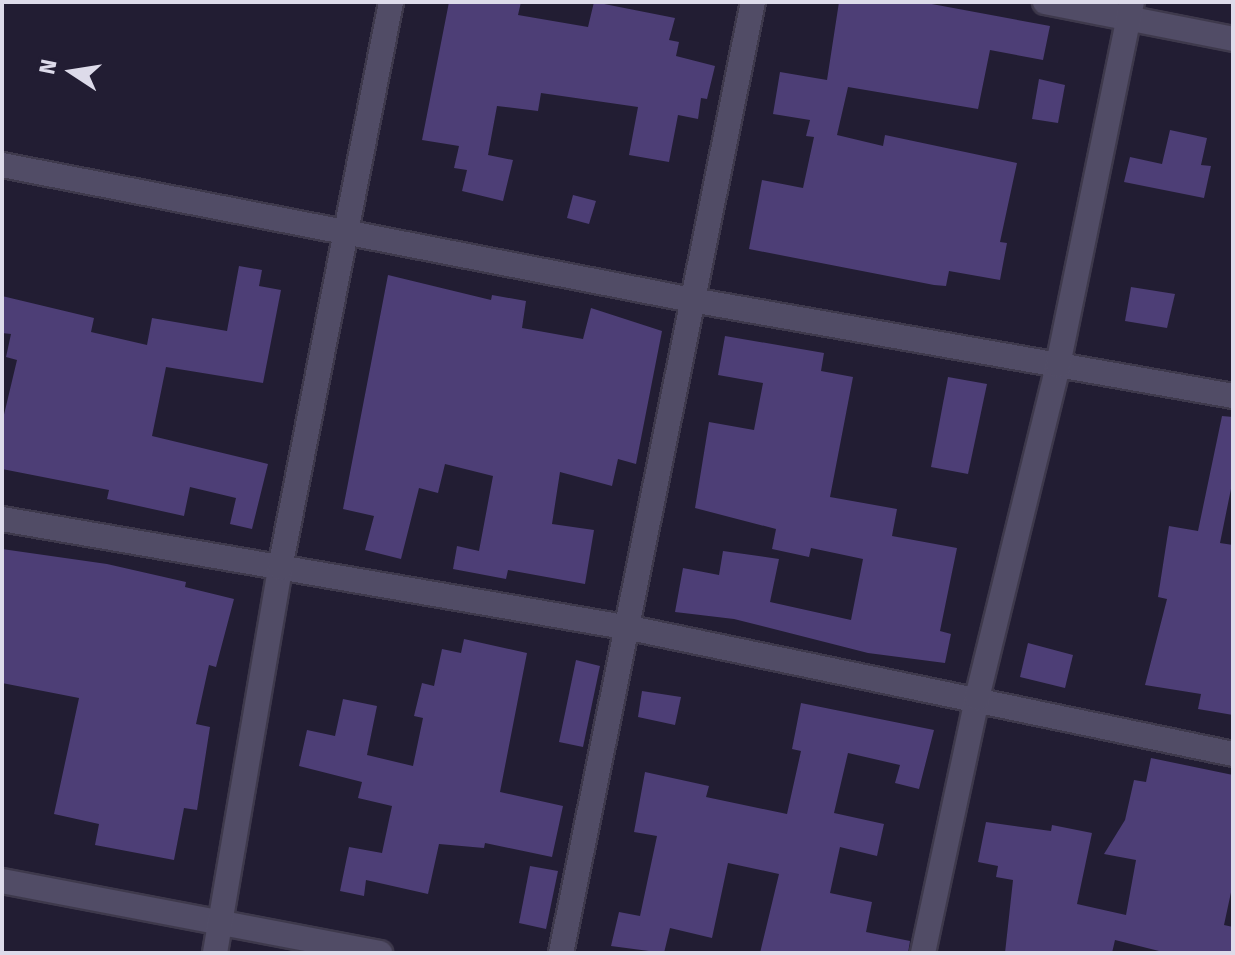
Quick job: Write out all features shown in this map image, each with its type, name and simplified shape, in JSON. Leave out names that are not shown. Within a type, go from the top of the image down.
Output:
[{"type":"street","points":[[215,953],[280,568],[391,2]]},
{"type":"street","points":[[561,953],[630,628],[692,300],[753,2]]},
{"type":"street","points":[[1045,2],[1131,11],[1233,39]]},
{"type":"street","points":[[923,953],[977,698],[1058,365],[1131,11]]},
{"type":"street","points":[[2,165],[692,300],[1233,396]]},
{"type":"street","points":[[2,519],[630,628],[977,698],[1233,754]]},
{"type":"street","points":[[2,881],[380,953]]},
{"type":"building","points":[[449,2],[521,2],[518,15],[588,27],[594,2],[675,18],[669,40],[679,42],[676,56],[715,66],[707,99],[701,98],[698,119],[678,115],[669,162],[629,155],[638,107],[541,93],[538,111],[497,106],[488,155],[513,160],[503,201],[462,191],[467,170],[454,168],[459,146],[422,140]]},
{"type":"building","points":[[839,2],[921,2],[1050,26],[1043,60],[990,50],[978,109],[848,87],[837,135],[883,146],[885,135],[1017,163],[1000,242],[1007,243],[1000,280],[949,271],[946,286],[934,285],[749,249],[762,180],[803,188],[814,137],[806,136],[810,120],[773,114],[780,72],[827,80]]},
{"type":"building","points":[[1039,79],[1065,85],[1058,123],[1032,119]]},
{"type":"building","points":[[1170,130],[1207,138],[1201,165],[1211,166],[1204,198],[1124,182],[1130,157],[1162,164]]},
{"type":"building","points":[[573,195],[596,201],[589,224],[567,218]]},
{"type":"building","points":[[239,266],[262,270],[259,286],[281,290],[263,383],[166,367],[152,436],[268,464],[252,529],[230,524],[236,498],[190,487],[184,516],[107,499],[109,490],[2,469],[2,423],[17,360],[6,357],[11,334],[2,333],[2,296],[94,318],[91,332],[147,345],[152,318],[227,331]]},
{"type":"building","points":[[388,275],[491,300],[492,295],[526,301],[522,328],[583,339],[591,308],[662,331],[636,464],[618,459],[612,486],[560,472],[552,524],[594,530],[585,584],[508,570],[506,579],[453,569],[457,546],[479,551],[493,476],[445,464],[438,493],[419,488],[401,559],[365,550],[374,516],[343,509]]},
{"type":"building","points":[[1131,287],[1175,294],[1167,328],[1125,321]]},
{"type":"building","points":[[725,336],[824,353],[821,371],[853,377],[830,497],[897,509],[892,536],[957,548],[940,631],[951,634],[945,663],[868,653],[734,619],[675,612],[683,568],[719,575],[723,551],[779,559],[770,602],[851,620],[863,559],[811,548],[809,557],[772,549],[776,529],[695,508],[709,422],[754,430],[763,383],[718,375]]},
{"type":"building","points":[[948,377],[987,384],[968,474],[931,467]]},
{"type":"building","points":[[1222,416],[1233,417],[1233,479],[1220,543],[1233,545],[1233,715],[1198,709],[1201,694],[1145,685],[1167,599],[1158,597],[1169,526],[1198,531]]},
{"type":"building","points":[[2,549],[107,564],[186,582],[185,587],[234,599],[216,667],[209,665],[196,724],[210,727],[197,810],[184,808],[174,860],[95,845],[99,824],[54,814],[79,698],[2,683]]},
{"type":"building","points":[[464,639],[527,653],[500,792],[563,806],[552,857],[485,843],[484,848],[439,844],[428,894],[366,880],[364,896],[340,891],[349,847],[382,853],[392,806],[358,798],[362,782],[299,766],[307,730],[335,736],[343,699],[377,706],[367,755],[413,766],[423,718],[414,716],[422,683],[434,686],[442,649],[461,653]]},
{"type":"building","points":[[1028,643],[1073,655],[1065,688],[1020,677]]},
{"type":"building","points":[[576,660],[600,666],[583,747],[559,742]]},
{"type":"building","points":[[642,691],[681,697],[675,725],[638,717]]},
{"type":"building","points":[[801,703],[934,730],[919,789],[895,783],[900,765],[848,753],[834,813],[884,824],[877,856],[840,847],[830,893],[872,902],[866,932],[910,941],[908,953],[760,953],[779,874],[728,863],[712,938],[670,928],[664,953],[611,946],[619,912],[640,916],[657,836],[634,832],[645,772],[709,786],[706,797],[787,814],[801,751],[792,749]]},
{"type":"building","points":[[1151,758],[1233,775],[1233,883],[1224,925],[1233,927],[1233,953],[1167,953],[1115,940],[1112,953],[1005,953],[1013,880],[996,877],[998,866],[978,862],[986,822],[1051,831],[1052,825],[1092,833],[1077,904],[1126,915],[1136,860],[1104,854],[1125,820],[1134,780],[1146,782]]},
{"type":"building","points":[[530,866],[558,871],[546,929],[519,923]]}]
